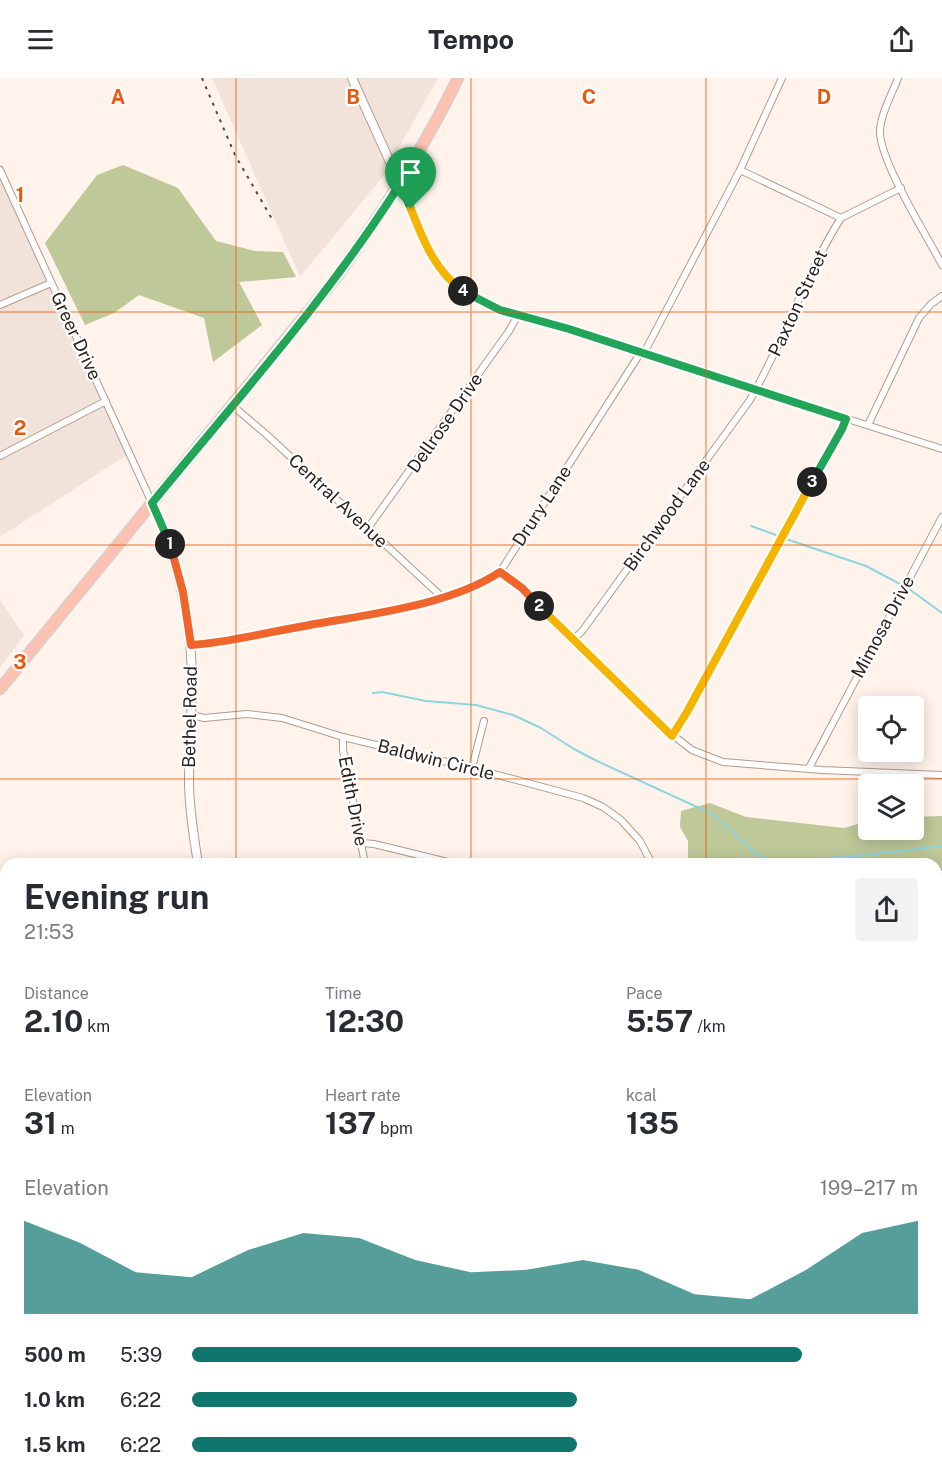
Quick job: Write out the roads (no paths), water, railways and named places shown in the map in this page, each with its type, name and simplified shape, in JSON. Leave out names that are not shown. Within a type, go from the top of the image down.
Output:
[{"type":"main road","points":[[0,689],[335,279],[400,184],[424,144],[458,78]]},
{"type":"street","points":[[352,78],[428,251],[445,275],[477,300],[500,310],[643,353],[942,449]]},
{"type":"street","name":"Drury Lane","points":[[191,645],[365,615],[442,597],[467,590],[500,572],[643,353],[740,170],[782,78]]},
{"type":"street","points":[[898,78],[885,110],[880,130],[884,151],[942,265]]},
{"type":"street","name":"Greer Drive","points":[[0,170],[152,503]]},
{"type":"street","points":[[740,170],[841,218],[901,188]]},
{"type":"street","name":"Paxton Street","points":[[756,390],[824,245],[841,218]]},
{"type":"street","points":[[0,305],[51,283]]},
{"type":"street","points":[[868,425],[919,318],[931,304],[942,296]]},
{"type":"street","name":"Dellrose Drive","points":[[368,528],[503,340],[518,315]]},
{"type":"street","name":"Birchwood Lane","points":[[574,639],[653,535],[756,390]]},
{"type":"street","points":[[0,456],[106,401]]},
{"type":"street","name":"Central Avenue","points":[[233,406],[442,597]]},
{"type":"street","points":[[672,736],[846,419]]},
{"type":"street","name":"Bethel Road","points":[[152,503],[177,566],[191,645],[192,715],[189,784],[197,858]]},
{"type":"street","name":"Mimosa Drive","points":[[809,768],[942,517]]},
{"type":"street","points":[[500,572],[522,588],[672,736],[693,750],[717,761],[942,775]]},
{"type":"street","name":"Baldwin Circle","points":[[192,715],[204,718],[247,714],[282,718],[342,737],[472,768],[575,796],[603,807],[631,829],[649,858]]},
{"type":"street","points":[[472,768],[484,721]]},
{"type":"street","name":"Edith Drive","points":[[342,737],[364,858]]},
{"type":"street","points":[[362,843],[431,858]]},
{"type":"waterway","points":[[751,526],[776,535]]},
{"type":"waterway","points":[[786,539],[866,566],[900,584]]},
{"type":"waterway","points":[[909,589],[942,613]]},
{"type":"waterway","points":[[373,693],[382,692],[426,701],[476,705],[513,715],[541,728],[597,761],[710,813],[763,858]]},
{"type":"waterway","points":[[832,858],[942,846]]},
{"type":"railway","points":[[202,78],[235,155],[272,219]]}]
